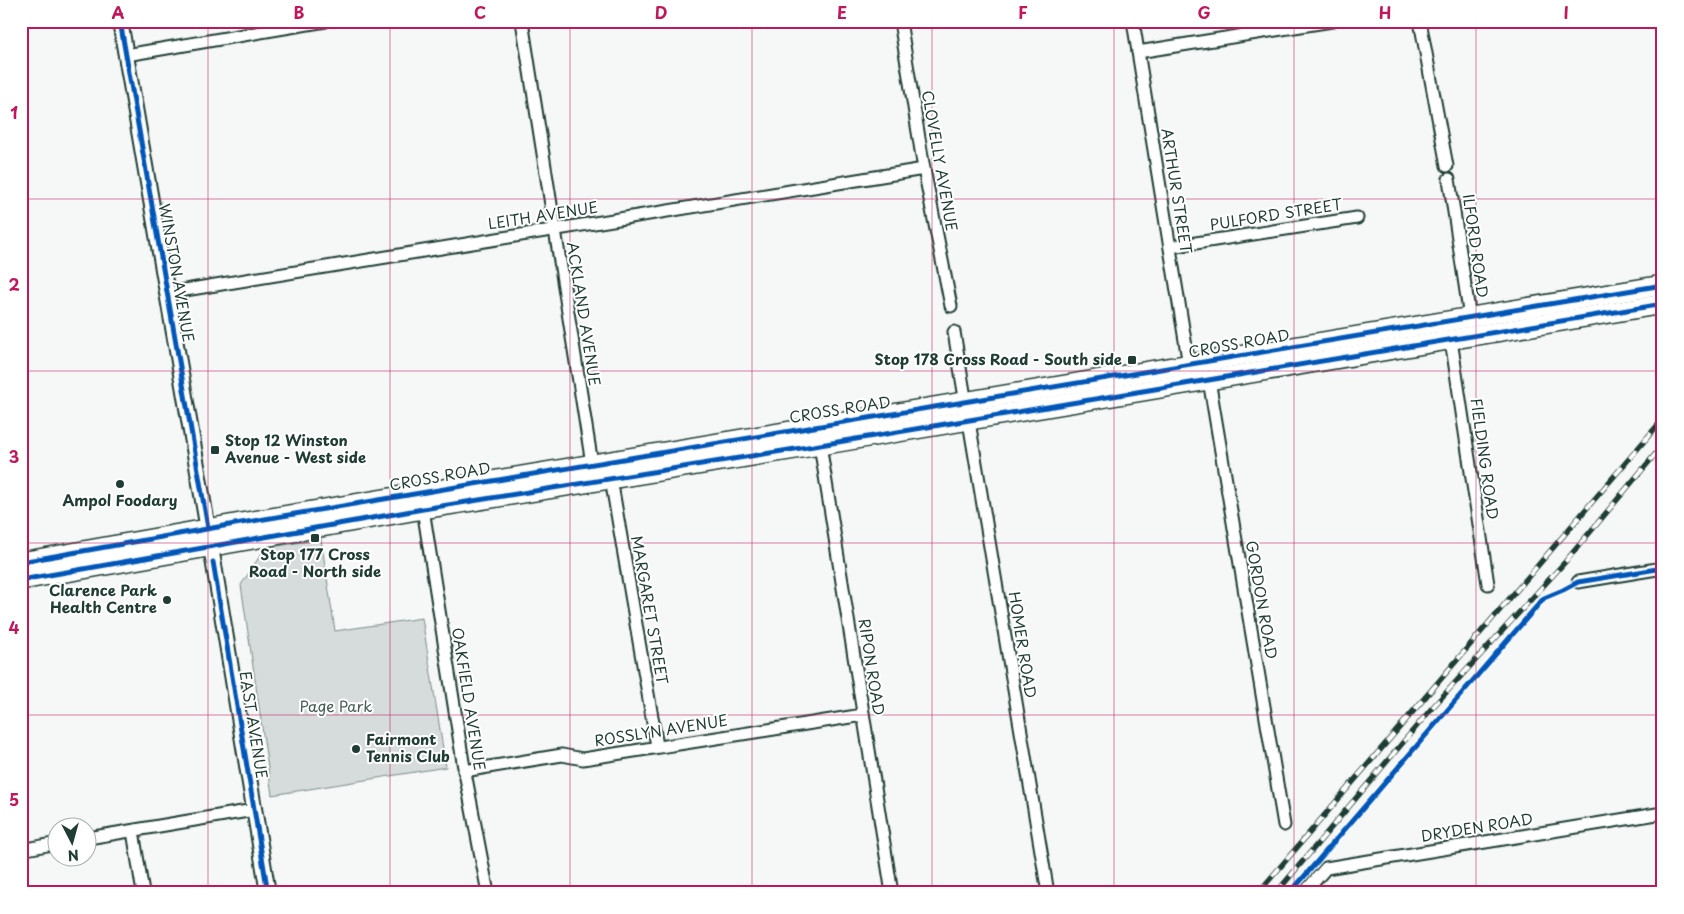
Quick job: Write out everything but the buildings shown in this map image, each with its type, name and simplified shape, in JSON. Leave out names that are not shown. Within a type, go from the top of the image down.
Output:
[{"type":"highway","name":"CROSS ROAD","points":[[21,562],[208,528],[422,501],[583,484],[820,445],[968,410],[1189,365],[1663,285]]},
{"type":"highway","name":"CROSS ROAD","points":[[21,580],[211,547],[592,464],[817,426],[968,410],[1209,380],[1663,304]]},
{"type":"highway","points":[[1451,340],[1470,318]]},
{"type":"highway","points":[[1189,365],[1209,380]]},
{"type":"highway","points":[[817,426],[820,445]]},
{"type":"highway","points":[[583,484],[592,464],[611,479],[624,459]]},
{"type":"street","name":"WINSTON AVENUE","points":[[120,21],[208,528]]},
{"type":"street","points":[[126,55],[326,21]]},
{"type":"street","name":"ACKLAND AVENUE","points":[[522,21],[592,464]]},
{"type":"street","name":"CLOVELLY AVENUE","points":[[900,21],[924,169],[951,306]]},
{"type":"street","name":"ARTHUR STREET","points":[[1133,21],[1189,365]]},
{"type":"street","points":[[1138,52],[1332,21]]},
{"type":"street","points":[[1420,21],[1447,166]]},
{"type":"street","name":"LEITH AVENUE","points":[[167,293],[924,169]]},
{"type":"street","name":"ILFORD ROAD","points":[[1449,179],[1470,318]]},
{"type":"street","name":"PULFORD STREET","points":[[1170,247],[1358,218]]},
{"type":"street","points":[[954,332],[968,410]]},
{"type":"street","name":"FIELDING ROAD","points":[[1451,340],[1488,584]]},
{"type":"street","name":"GORDON ROAD","points":[[1209,380],[1284,825]]},
{"type":"street","name":"HOMER ROAD","points":[[968,410],[1048,893]]},
{"type":"street","name":"RIPON ROAD","points":[[820,445],[892,893]]},
{"type":"street","name":"MARGARET STREET","points":[[611,479],[657,746]]},
{"type":"street","name":"OAKFIELD AVENUE","points":[[422,501],[464,770],[488,893]]},
{"type":"street","name":"EAST AVENUE","points":[[208,528],[268,893]]},
{"type":"street","points":[[1578,582],[1663,568]]},
{"type":"street","name":"ROSSLYN AVENUE","points":[[464,770],[562,755],[583,759],[863,714]]},
{"type":"street","points":[[98,836],[254,810]]},
{"type":"street","name":"DRYDEN ROAD","points":[[1305,892],[1326,868],[1663,813]]},
{"type":"street","points":[[133,831],[143,893]]},
{"type":"street","points":[[21,850],[48,845]]},
{"type":"green space","name":"Page Park","points":[[321,539],[335,631],[422,618],[446,767],[272,795],[241,585],[265,548]]},
{"type":"railway","points":[[1258,893],[1663,419]]},
{"type":"railway","points":[[1276,893],[1432,708],[1565,562],[1663,445]]},
{"type":"cycle path","points":[[120,21],[208,528]]},
{"type":"cycle path","points":[[21,562],[235,524],[1663,285]]},
{"type":"cycle path","points":[[21,580],[423,509],[820,445],[1663,304]]},
{"type":"cycle path","points":[[213,562],[268,893]]},
{"type":"cycle path","points":[[1290,893],[1544,598],[1578,582],[1663,568]]},
{"type":"place","name":"Stop 178 Cross Road - South side","points":[[1132,360]]},
{"type":"place","name":"Stop 12 Winston Avenue - West side","points":[[215,450]]},
{"type":"place","name":"Ampol Foodary","points":[[120,484]]},
{"type":"place","name":"Stop 177 Cross Road - North side","points":[[315,538]]},
{"type":"place","name":"Clarence Park Health Centre","points":[[167,600]]},
{"type":"place","name":"Fairmont Tennis Club","points":[[356,749]]}]
